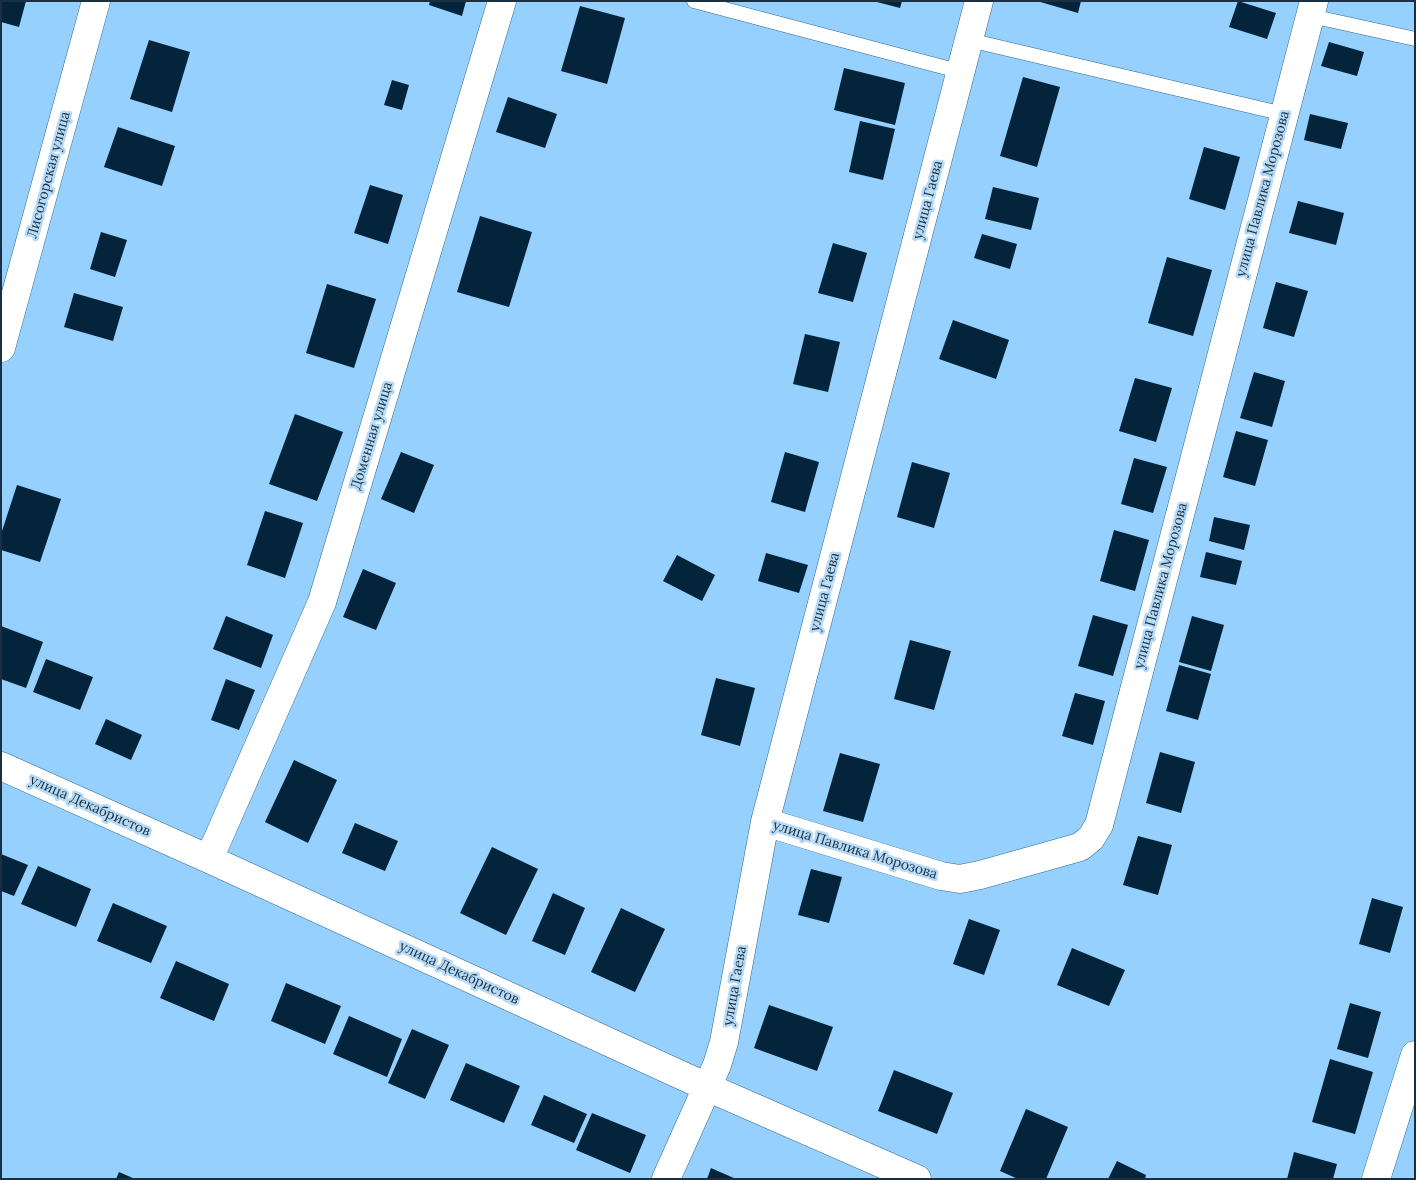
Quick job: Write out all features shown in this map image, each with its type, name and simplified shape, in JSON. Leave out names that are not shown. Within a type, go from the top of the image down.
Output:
[{"type":"street","name":"Лисогорская улица","points":[[1,348],[96,1]]},
{"type":"street","name":"Доменная улица","points":[[209,859],[322,602],[502,1]]},
{"type":"street","name":"улица Гаева","points":[[666,1179],[717,1065],[724,1042],[765,822],[979,1]]},
{"type":"street","name":"улица Павлика Морозова","points":[[765,822],[941,876],[960,879],[980,876],[1080,847],[1091,838],[1099,825],[1312,8]]},
{"type":"street","name":"улица Декабристов","points":[[1,766],[707,1087],[917,1179]]},
{"type":"street","points":[[1376,1179],[1415,1055]]},
{"type":"lane","points":[[694,1],[962,72]]},
{"type":"lane","points":[[1312,8],[1415,39]]},
{"type":"lane","points":[[969,40],[1284,114]]},
{"type":"building","points":[[1,1],[26,1],[19,27],[1,22]]},
{"type":"building","points":[[430,1],[466,1],[462,16],[429,5]]},
{"type":"building","points":[[873,1],[902,1],[900,8]]},
{"type":"building","points":[[1037,1],[1081,1],[1078,13]]},
{"type":"building","points":[[1238,1],[1276,13],[1267,39],[1229,27]]},
{"type":"building","points":[[580,6],[625,18],[607,84],[561,71]]},
{"type":"building","points":[[149,40],[190,52],[172,112],[130,99]]},
{"type":"building","points":[[1329,42],[1364,52],[1357,76],[1321,66]]},
{"type":"building","points":[[844,68],[905,83],[895,125],[834,110]]},
{"type":"building","points":[[1023,77],[1060,87],[1037,167],[1000,156]]},
{"type":"building","points":[[392,80],[409,85],[402,110],[384,105]]},
{"type":"building","points":[[508,97],[557,114],[545,148],[496,132]]},
{"type":"building","points":[[1310,114],[1348,123],[1341,149],[1304,140]]},
{"type":"building","points":[[860,121],[895,129],[883,180],[849,172]]},
{"type":"building","points":[[118,127],[175,146],[162,186],[104,167]]},
{"type":"building","points":[[1204,147],[1240,157],[1225,210],[1189,199]]},
{"type":"building","points":[[370,185],[403,195],[388,244],[354,233]]},
{"type":"building","points":[[993,187],[1039,198],[1031,230],[985,219]]},
{"type":"building","points":[[1298,201],[1344,213],[1336,245],[1289,233]]},
{"type":"building","points":[[480,216],[532,232],[509,307],[457,292]]},
{"type":"building","points":[[101,232],[127,240],[115,277],[90,269]]},
{"type":"building","points":[[982,234],[1017,244],[1010,269],[974,258]]},
{"type":"building","points":[[833,243],[867,253],[853,302],[818,293]]},
{"type":"building","points":[[1167,257],[1212,270],[1193,336],[1148,323]]},
{"type":"building","points":[[1276,282],[1308,291],[1294,337],[1263,328]]},
{"type":"building","points":[[327,284],[376,299],[354,368],[306,353]]},
{"type":"building","points":[[74,293],[123,307],[113,341],[64,327]]},
{"type":"building","points":[[953,320],[1009,340],[996,379],[939,359]]},
{"type":"building","points":[[805,334],[840,342],[828,392],[793,384]]},
{"type":"building","points":[[1254,372],[1285,381],[1272,427],[1240,418]]},
{"type":"building","points":[[1135,378],[1172,388],[1156,442],[1119,431]]},
{"type":"building","points":[[295,414],[343,432],[317,501],[269,484]]},
{"type":"building","points":[[1236,431],[1268,440],[1255,486],[1223,477]]},
{"type":"building","points":[[401,452],[434,465],[414,513],[381,499]]},
{"type":"building","points":[[785,452],[819,462],[805,512],[771,502]]},
{"type":"building","points":[[1134,458],[1167,467],[1153,513],[1121,504]]},
{"type":"building","points":[[912,462],[950,473],[934,528],[897,517]]},
{"type":"building","points":[[17,485],[61,499],[40,562],[1,550],[1,534]]},
{"type":"building","points":[[265,511],[303,523],[285,578],[247,565]]},
{"type":"building","points":[[1214,517],[1250,525],[1244,550],[1209,541]]},
{"type":"building","points":[[1114,530],[1149,540],[1135,591],[1100,581]]},
{"type":"building","points":[[1206,552],[1242,561],[1236,585],[1200,577]]},
{"type":"building","points":[[766,553],[808,565],[799,593],[758,581]]},
{"type":"building","points":[[677,555],[715,575],[702,601],[663,581]]},
{"type":"building","points":[[363,569],[396,583],[376,630],[343,617]]},
{"type":"building","points":[[1093,615],[1128,625],[1113,676],[1078,666]]},
{"type":"building","points":[[226,616],[273,635],[261,668],[213,649]]},
{"type":"building","points":[[1192,616],[1224,625],[1211,671],[1179,662]]},
{"type":"building","points":[[1,626],[43,642],[26,688],[1,679]]},
{"type":"building","points":[[910,640],[951,651],[934,710],[894,699]]},
{"type":"building","points":[[46,659],[93,677],[80,710],[33,692]]},
{"type":"building","points":[[1179,665],[1211,674],[1198,720],[1166,711]]},
{"type":"building","points":[[716,678],[755,688],[740,746],[701,735]]},
{"type":"building","points":[[226,679],[255,690],[239,730],[211,720]]},
{"type":"building","points":[[1075,693],[1105,701],[1093,745],[1062,736]]},
{"type":"building","points":[[106,719],[142,735],[131,760],[95,744]]},
{"type":"building","points":[[1160,752],[1195,762],[1181,813],[1146,803]]},
{"type":"building","points":[[840,753],[880,764],[863,822],[823,811]]},
{"type":"building","points":[[294,760],[337,780],[308,843],[265,822]]},
{"type":"building","points":[[355,823],[398,841],[385,871],[342,853]]},
{"type":"building","points":[[1138,836],[1172,845],[1158,895],[1123,885]]},
{"type":"building","points":[[492,847],[538,869],[506,935],[460,913]]},
{"type":"building","points":[[1,854],[28,865],[14,896],[1,891]]},
{"type":"building","points":[[38,866],[91,889],[76,927],[21,904]]},
{"type":"building","points":[[811,869],[842,877],[829,923],[798,915]]},
{"type":"building","points":[[553,893],[585,908],[565,955],[532,941]]},
{"type":"building","points":[[1372,898],[1403,907],[1390,953],[1359,944]]},
{"type":"building","points":[[113,903],[167,926],[151,963],[97,941]]},
{"type":"building","points":[[621,908],[665,929],[635,992],[591,972]]},
{"type":"building","points":[[969,919],[1000,930],[984,975],[953,964]]},
{"type":"building","points":[[1072,948],[1125,970],[1109,1006],[1057,985]]},
{"type":"building","points":[[176,961],[229,984],[214,1021],[160,998]]},
{"type":"building","points":[[286,983],[341,1006],[325,1044],[271,1021]]},
{"type":"building","points":[[1350,1003],[1381,1012],[1368,1058],[1337,1049]]},
{"type":"building","points":[[769,1005],[833,1027],[817,1071],[754,1048]]},
{"type":"building","points":[[349,1016],[402,1039],[387,1077],[333,1054]]},
{"type":"building","points":[[412,1029],[449,1045],[425,1099],[388,1083]]},
{"type":"building","points":[[1330,1059],[1373,1072],[1355,1134],[1312,1122]]},
{"type":"building","points":[[466,1063],[520,1086],[504,1123],[450,1100]]},
{"type":"building","points":[[894,1070],[953,1093],[937,1134],[878,1111]]},
{"type":"building","points":[[544,1095],[587,1114],[574,1143],[531,1125]]},
{"type":"building","points":[[1026,1109],[1068,1127],[1046,1179],[1018,1179],[1000,1171]]},
{"type":"building","points":[[592,1113],[646,1135],[630,1173],[576,1150]]},
{"type":"building","points":[[1294,1152],[1337,1164],[1333,1179],[1287,1179]]},
{"type":"building","points":[[1117,1161],[1146,1175],[1145,1179],[1108,1179]]},
{"type":"building","points":[[711,1168],[736,1179],[707,1179]]},
{"type":"building","points":[[119,1172],[135,1179],[116,1179]]}]
